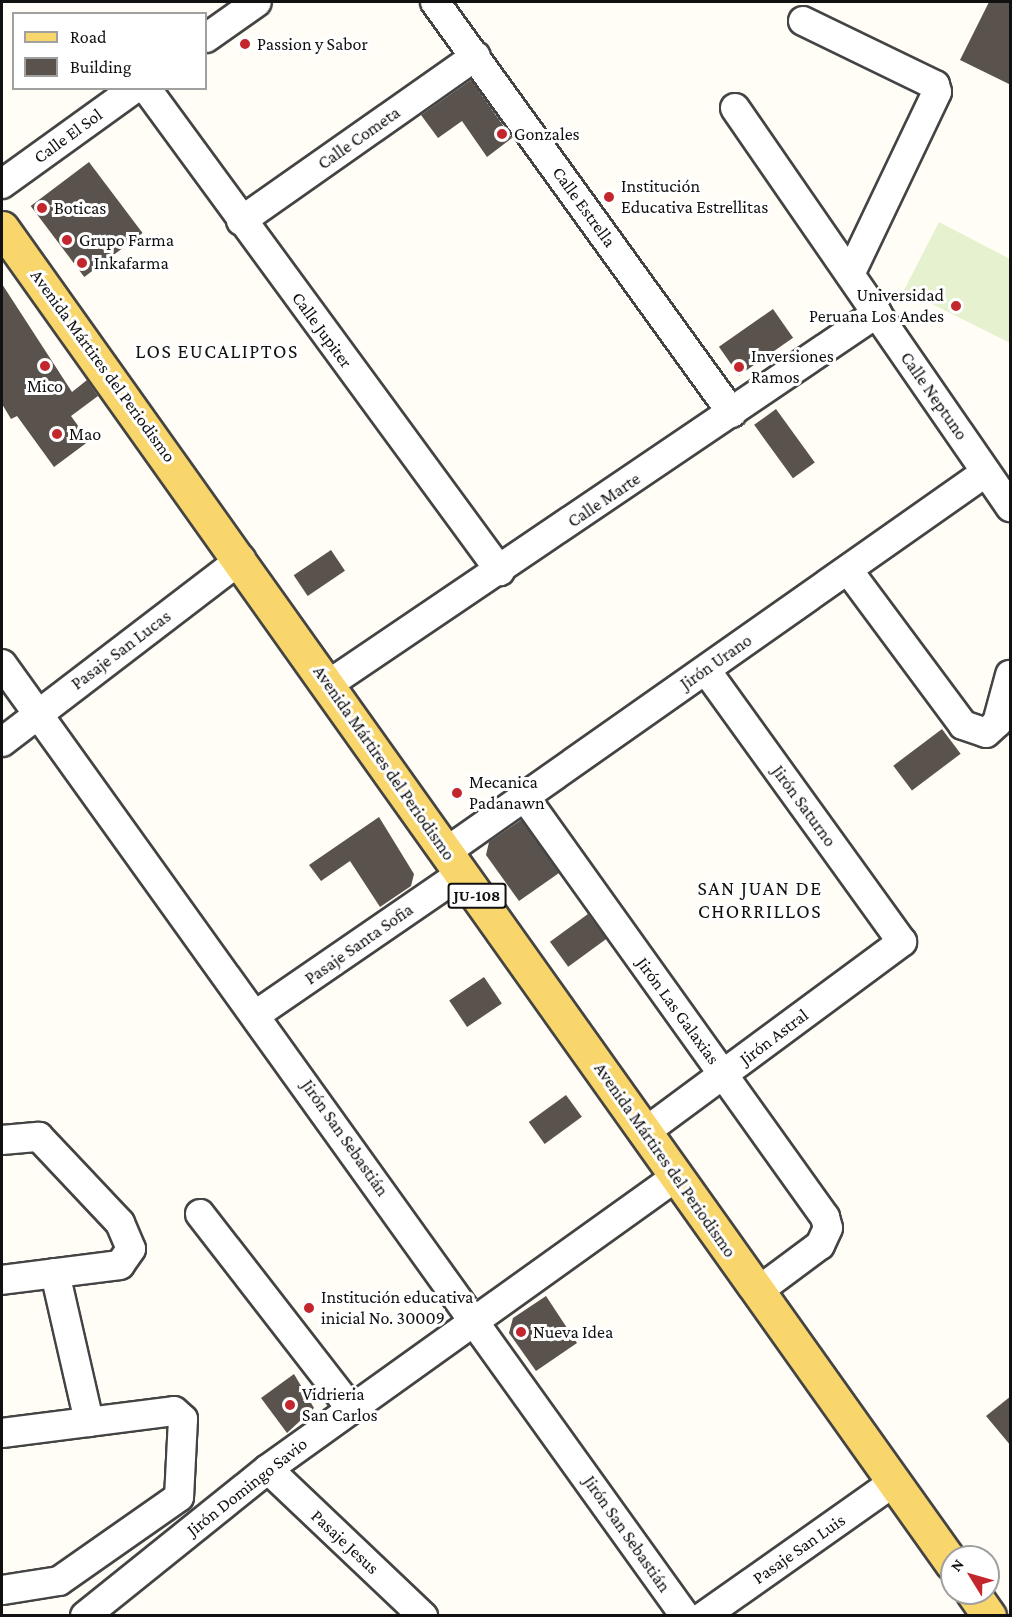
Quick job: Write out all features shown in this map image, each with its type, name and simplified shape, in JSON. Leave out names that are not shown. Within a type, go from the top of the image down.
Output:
[{"type":"main road","name":"Avenida Mártires del Periodismo","points":[[2,228],[241,559],[940,1547]]},
{"type":"street","points":[[207,37],[257,2]]},
{"type":"street","name":"Calle Estrella","points":[[435,2],[732,413]]},
{"type":"street","points":[[803,21],[935,85],[938,92],[851,272]]},
{"type":"street","name":"Calle Cometa","points":[[242,220],[476,56]]},
{"type":"street","name":"Calle El Sol","points":[[2,184],[132,90]]},
{"type":"street","name":"Calle Jupiter","points":[[147,90],[500,571]]},
{"type":"street","name":"Calle Neptuno","points":[[735,108],[851,272],[1011,507]]},
{"type":"street","name":"Calle Marte","points":[[329,684],[500,571],[877,313]]},
{"type":"street","name":"Jirón Urano","points":[[454,863],[524,796],[986,472]]},
{"type":"street","name":"Pasaje San Lucas","points":[[2,742],[241,559]]},
{"type":"street","points":[[848,570],[963,725],[986,733],[997,723],[1011,675]]},
{"type":"street","name":"Jirón San Sebastián","points":[[2,664],[257,1014],[685,1616]]},
{"type":"street","name":"Jirón Saturno","points":[[706,670],[902,942]]},
{"type":"street","name":"Jirón Las Galaxias","points":[[524,796],[723,1075],[828,1228],[820,1245],[758,1291]]},
{"type":"street","name":"Pasaje Santa Sofia","points":[[257,1014],[454,863]]},
{"type":"street","name":"Jirón Astral","points":[[645,1132],[902,942]]},
{"type":"street","points":[[2,1140],[39,1137],[120,1223],[131,1249],[120,1265],[2,1280]]},
{"type":"street","name":"Jirón Domingo Savio","points":[[85,1616],[267,1469],[677,1176]]},
{"type":"street","points":[[201,1214],[351,1409]]},
{"type":"street","points":[[55,1273],[89,1422]]},
{"type":"street","points":[[2,1433],[89,1422],[182,1414],[179,1497],[59,1581],[2,1590]]},
{"type":"street","name":"Pasaje Jesus","points":[[267,1469],[423,1616]]},
{"type":"street","name":"Pasaje San Luis","points":[[704,1616],[894,1482]]},
{"type":"green space","points":[[939,222],[1010,259],[1010,343],[904,290]]},
{"type":"building","points":[[989,2],[1011,2],[1011,85],[960,60]]},
{"type":"building","points":[[471,80],[512,138],[487,157],[462,121],[438,138],[421,115]]},
{"type":"building","points":[[89,162],[143,233],[84,277],[31,206]]},
{"type":"building","points":[[2,284],[72,392],[87,380],[98,396],[71,416],[89,441],[54,467],[17,416],[11,419],[2,404]]},
{"type":"building","points":[[773,309],[793,338],[739,376],[719,347]]},
{"type":"building","points":[[776,409],[815,462],[793,478],[754,425]]},
{"type":"building","points":[[331,550],[345,571],[308,596],[294,575]]},
{"type":"building","points":[[942,729],[961,754],[912,790],[893,766]]},
{"type":"building","points":[[379,817],[414,874],[411,886],[380,907],[350,861],[321,881],[309,865]]},
{"type":"building","points":[[521,820],[559,873],[519,901],[486,855],[489,842]]},
{"type":"building","points":[[588,914],[606,939],[568,967],[550,942]]},
{"type":"building","points":[[484,977],[502,1004],[467,1027],[449,1000]]},
{"type":"building","points":[[566,1095],[582,1117],[545,1144],[529,1122]]},
{"type":"building","points":[[546,1296],[577,1343],[536,1371],[509,1333],[513,1318]]},
{"type":"building","name":"Vidrieria San Carlos","points":[[294,1374],[314,1408],[287,1433],[261,1398]]},
{"type":"building","points":[[1011,1396],[1011,1446],[986,1416]]},
{"type":"place","name":"Passion y Sabor","points":[[245,44]]},
{"type":"place","name":"Gonzales","points":[[502,134]]},
{"type":"place","name":"Institución Educativa Estrellitas","points":[[609,197]]},
{"type":"place","name":"Boticas","points":[[42,208]]},
{"type":"place","name":"Grupo Farma","points":[[67,240]]},
{"type":"place","name":"Inkafarma","points":[[82,263]]},
{"type":"place","name":"Universidad Peruana Los Andes","points":[[956,306]]},
{"type":"place","name":"Mico","points":[[45,366]]},
{"type":"place","name":"Inversiones Ramos","points":[[739,367]]},
{"type":"place","name":"Mao","points":[[57,434]]},
{"type":"place","name":"Mecanica Padanawn","points":[[457,793]]},
{"type":"place","name":"Institución educativa inicial No. 30009","points":[[309,1308]]},
{"type":"place","name":"Nueva Idea","points":[[521,1332]]},
{"type":"place","name":"Vidrieria San Carlos","points":[[290,1405]]},
{"type":"district","name":"LOS EUCALIPTOS","points":[[217,351]]},
{"type":"district","name":"SAN JUAN DE CHORRILLOS","points":[[760,900]]}]
